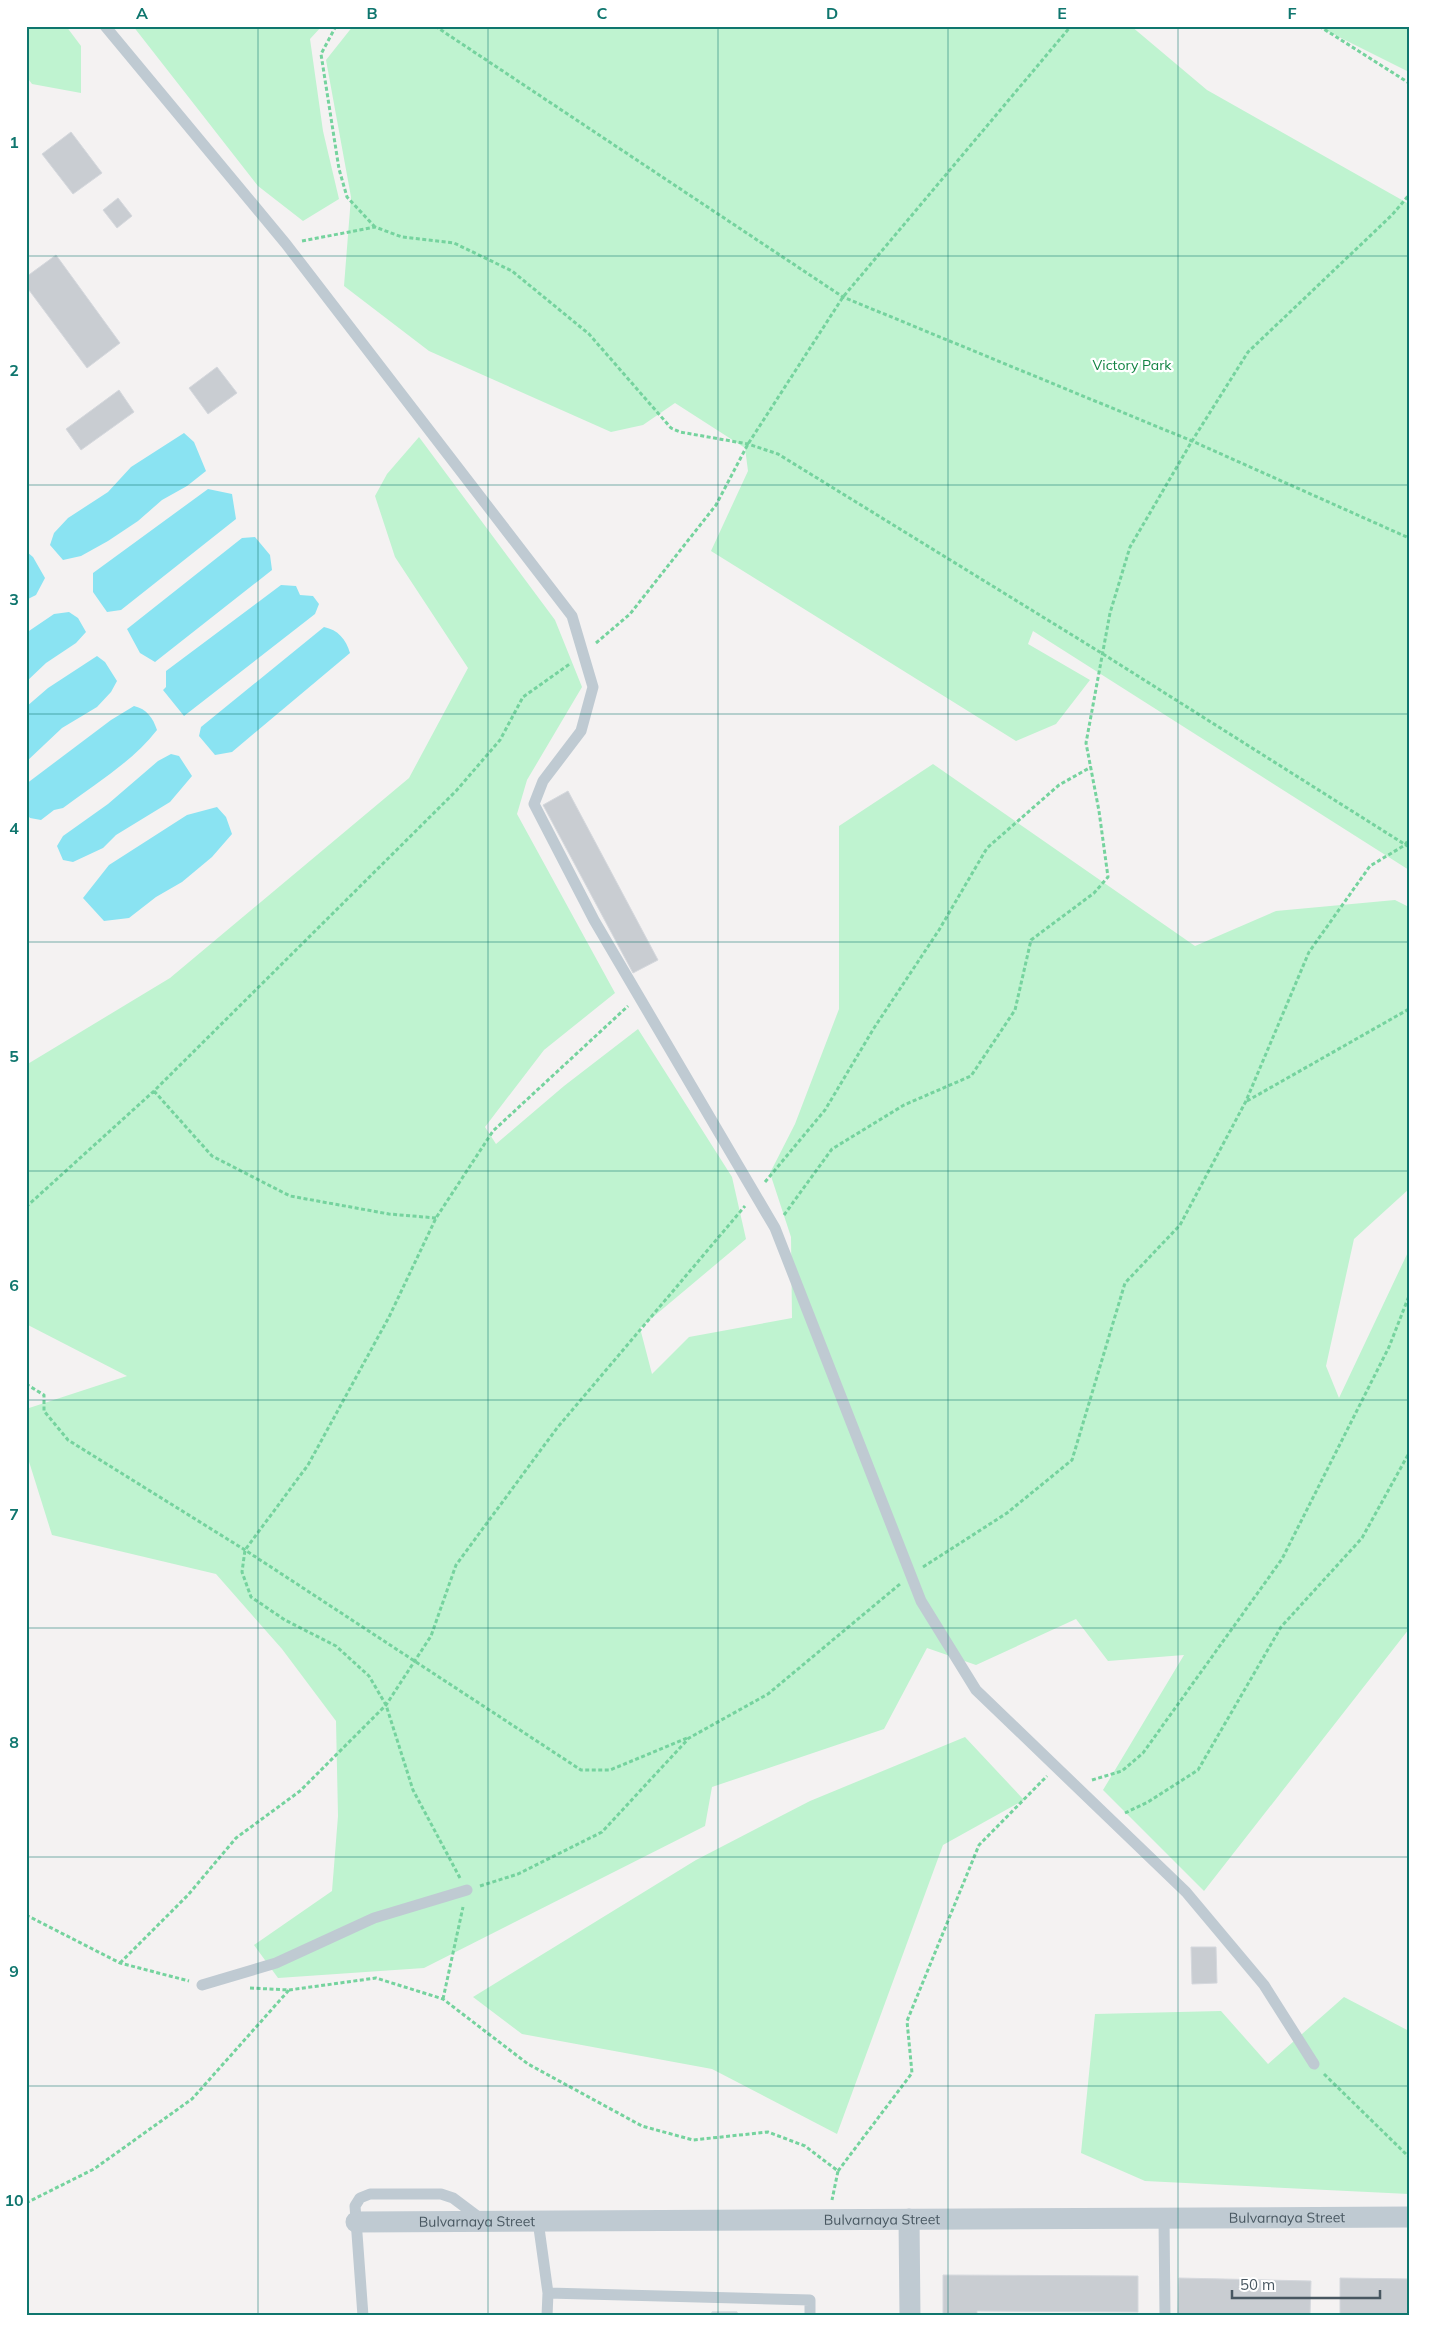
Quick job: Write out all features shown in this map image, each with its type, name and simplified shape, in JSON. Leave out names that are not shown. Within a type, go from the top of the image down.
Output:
[{"type":"street","name":"Bulvarnaya Street","points":[[356,2222],[1409,2217]]},
{"type":"street","points":[[909,2219],[910,2316]]},
{"type":"lane","points":[[105,26],[286,244],[572,616],[592,687],[581,731],[543,781],[534,804],[594,920],[775,1228],[921,1601],[976,1690],[1186,1892],[1264,1985],[1314,2064]]},
{"type":"lane","points":[[202,1985],[276,1963],[374,1918],[467,1890]]},
{"type":"lane","points":[[1164,2218],[1165,2316]]},
{"type":"lane","points":[[538,2221],[548,2293],[548,2316]]},
{"type":"lane","points":[[356,2222],[363,2316]]},
{"type":"lane","points":[[548,2293],[810,2300],[810,2316]]},
{"type":"path","points":[[336,26],[321,54],[339,169],[347,197],[375,227],[402,236],[454,243],[512,270],[589,334],[670,428],[680,432],[748,444],[778,454],[1103,654],[1407,846]]},
{"type":"path","points":[[435,26],[843,297],[1192,441],[1409,538]]},
{"type":"path","points":[[1319,26],[1409,82]]},
{"type":"path","points":[[775,1228],[832,1149],[904,1105],[970,1076],[1015,1010],[1031,940],[1094,893],[1108,877],[1086,743],[1110,613],[1130,547],[1192,441],[1248,352],[1392,215],[1409,195]]},
{"type":"path","points":[[286,244],[375,227]]},
{"type":"path","points":[[120,1963],[188,1895],[236,1838],[300,1791],[386,1706],[413,1661],[431,1636],[456,1565],[557,1428],[825,1110],[874,1028],[939,930],[987,848],[1059,785],[1091,767]]},
{"type":"path","points":[[26,1384],[44,1394],[44,1411],[68,1440],[245,1550],[581,1770],[610,1770],[689,1738],[768,1694],[910,1575],[1007,1513],[1072,1460],[1125,1283],[1180,1225],[1246,1101],[1309,952],[1370,866],[1407,846],[1409,839]]},
{"type":"path","points":[[443,1999],[467,1890],[413,1790],[386,1706],[369,1676],[336,1646],[285,1620],[251,1597],[242,1572],[245,1550],[308,1464],[390,1317],[436,1218],[493,1131],[638,997]]},
{"type":"path","points":[[1246,1101],[1409,1009]]},
{"type":"path","points":[[154,1091],[212,1156],[290,1196],[389,1214],[436,1218]]},
{"type":"path","points":[[1071,1782],[1097,1779],[1122,1771],[1144,1753],[1282,1559],[1389,1347],[1409,1296]]},
{"type":"path","points":[[1111,1820],[1148,1802],[1198,1770],[1281,1627],[1362,1538],[1409,1453]]},
{"type":"path","points":[[467,1890],[518,1874],[602,1832],[689,1738]]},
{"type":"path","points":[[828,2219],[838,2170],[912,2073],[906,2021],[979,1844],[1056,1767]]},
{"type":"path","points":[[26,1915],[120,1963],[202,1985]]},
{"type":"path","points":[[241,1987],[289,1990],[376,1978],[443,1999],[528,2064],[642,2126],[693,2140],[768,2132],[806,2146],[838,2170]]},
{"type":"path","points":[[26,2203],[94,2169],[192,2099],[289,1990]]},
{"type":"path","points":[[1314,2064],[1409,2157]]},
{"type":"green space","points":[[26,26],[66,26],[81,46],[81,93],[32,84],[26,76]]},
{"type":"green space","points":[[133,26],[322,26],[310,39],[323,131],[339,199],[303,221],[258,186]]},
{"type":"green space","name":"Victory Park","points":[[353,26],[1131,26],[1207,90],[1409,204],[1409,870],[1033,631],[1028,644],[1090,680],[1056,724],[1016,741],[711,551],[748,471],[745,448],[675,403],[643,425],[611,432],[429,351],[344,286],[351,197],[326,60]]},
{"type":"green space","points":[[1317,26],[1409,26],[1409,72]]},
{"type":"green space","points":[[419,437],[555,620],[582,687],[527,780],[517,814],[615,993],[544,1050],[485,1127],[496,1144],[564,1086],[638,1029],[732,1177],[746,1239],[640,1328],[652,1374],[689,1337],[792,1318],[791,1237],[770,1173],[795,1124],[839,1009],[839,826],[933,764],[1195,946],[1276,911],[1395,900],[1409,907],[1409,1189],[1354,1239],[1326,1366],[1339,1398],[1409,1250],[1409,1629],[1204,1891],[1103,1790],[1184,1655],[1108,1661],[1076,1619],[976,1665],[927,1648],[884,1729],[712,1787],[705,1826],[424,1968],[278,1978],[254,1945],[332,1891],[338,1816],[336,1721],[282,1649],[216,1574],[52,1535],[26,1452],[26,1409],[127,1376],[26,1324],[26,1065],[170,978],[409,778],[468,668],[395,557],[375,496],[387,474]]},
{"type":"green space","points":[[965,1737],[1024,1800],[943,1845],[837,2134],[712,2069],[522,2034],[473,1997],[696,1860],[810,1801]]},
{"type":"green space","points":[[1344,1997],[1409,2031],[1409,2194],[1145,2181],[1081,2153],[1095,2014],[1221,2011],[1268,2064]]},
{"type":"water","points":[[184,433],[194,442],[206,471],[187,486],[162,500],[138,521],[108,541],[81,556],[63,560],[50,545],[54,533],[68,518],[108,492],[131,467]]},
{"type":"water","points":[[208,489],[232,494],[236,519],[121,610],[107,612],[93,592],[93,573]]},
{"type":"water","points":[[255,537],[270,555],[272,570],[155,662],[140,653],[127,629],[242,538]]},
{"type":"water","points":[[27,552],[33,557],[45,578],[36,595],[26,600]]},
{"type":"water","points":[[281,585],[296,586],[300,595],[313,596],[319,604],[315,614],[184,716],[163,690],[166,687],[166,671]]},
{"type":"water","points":[[69,612],[78,618],[86,632],[76,643],[46,663],[26,682],[26,633],[54,614]]},
{"type":"water","points":[[324,627],[333,630],[341,636],[350,653],[232,752],[215,755],[199,736],[201,727]]},
{"type":"water","points":[[97,656],[105,662],[117,681],[111,692],[97,707],[62,728],[26,762],[26,707],[48,688]]},
{"type":"water","points":[[134,706],[143,709],[149,715],[157,730],[147,742],[113,772],[63,808],[54,810],[41,820],[30,818],[26,813],[26,784],[111,720]]},
{"type":"water","points":[[171,754],[179,756],[192,776],[170,802],[116,835],[103,848],[73,862],[63,860],[57,846],[63,836],[108,804],[158,761]]},
{"type":"water","points":[[217,807],[226,817],[232,834],[212,857],[182,882],[156,897],[129,918],[104,921],[83,898],[109,865],[187,815]]},
{"type":"building","points":[[71,132],[102,173],[73,194],[42,154]]},
{"type":"building","points":[[118,198],[132,216],[117,228],[103,210]]},
{"type":"building","points":[[56,255],[120,343],[87,368],[26,286],[26,277]]},
{"type":"building","points":[[217,367],[237,393],[208,414],[189,388]]},
{"type":"building","points":[[119,390],[134,412],[81,450],[66,429]]},
{"type":"building","points":[[568,791],[658,960],[633,973],[543,805]]},
{"type":"building","points":[[1191,1947],[1216,1947],[1217,1983],[1192,1984]]},
{"type":"building","points":[[943,2275],[1138,2276],[1138,2312],[977,2311],[977,2316],[943,2316]]},
{"type":"building","points":[[1179,2278],[1311,2281],[1310,2316],[1178,2315]]},
{"type":"building","points":[[1340,2278],[1409,2279],[1409,2315],[1340,2314]]},
{"type":"building","points":[[712,2312],[737,2312],[737,2316],[712,2316]]},
{"type":"building","points":[[712,2312],[737,2312],[737,2316],[712,2316]]}]
